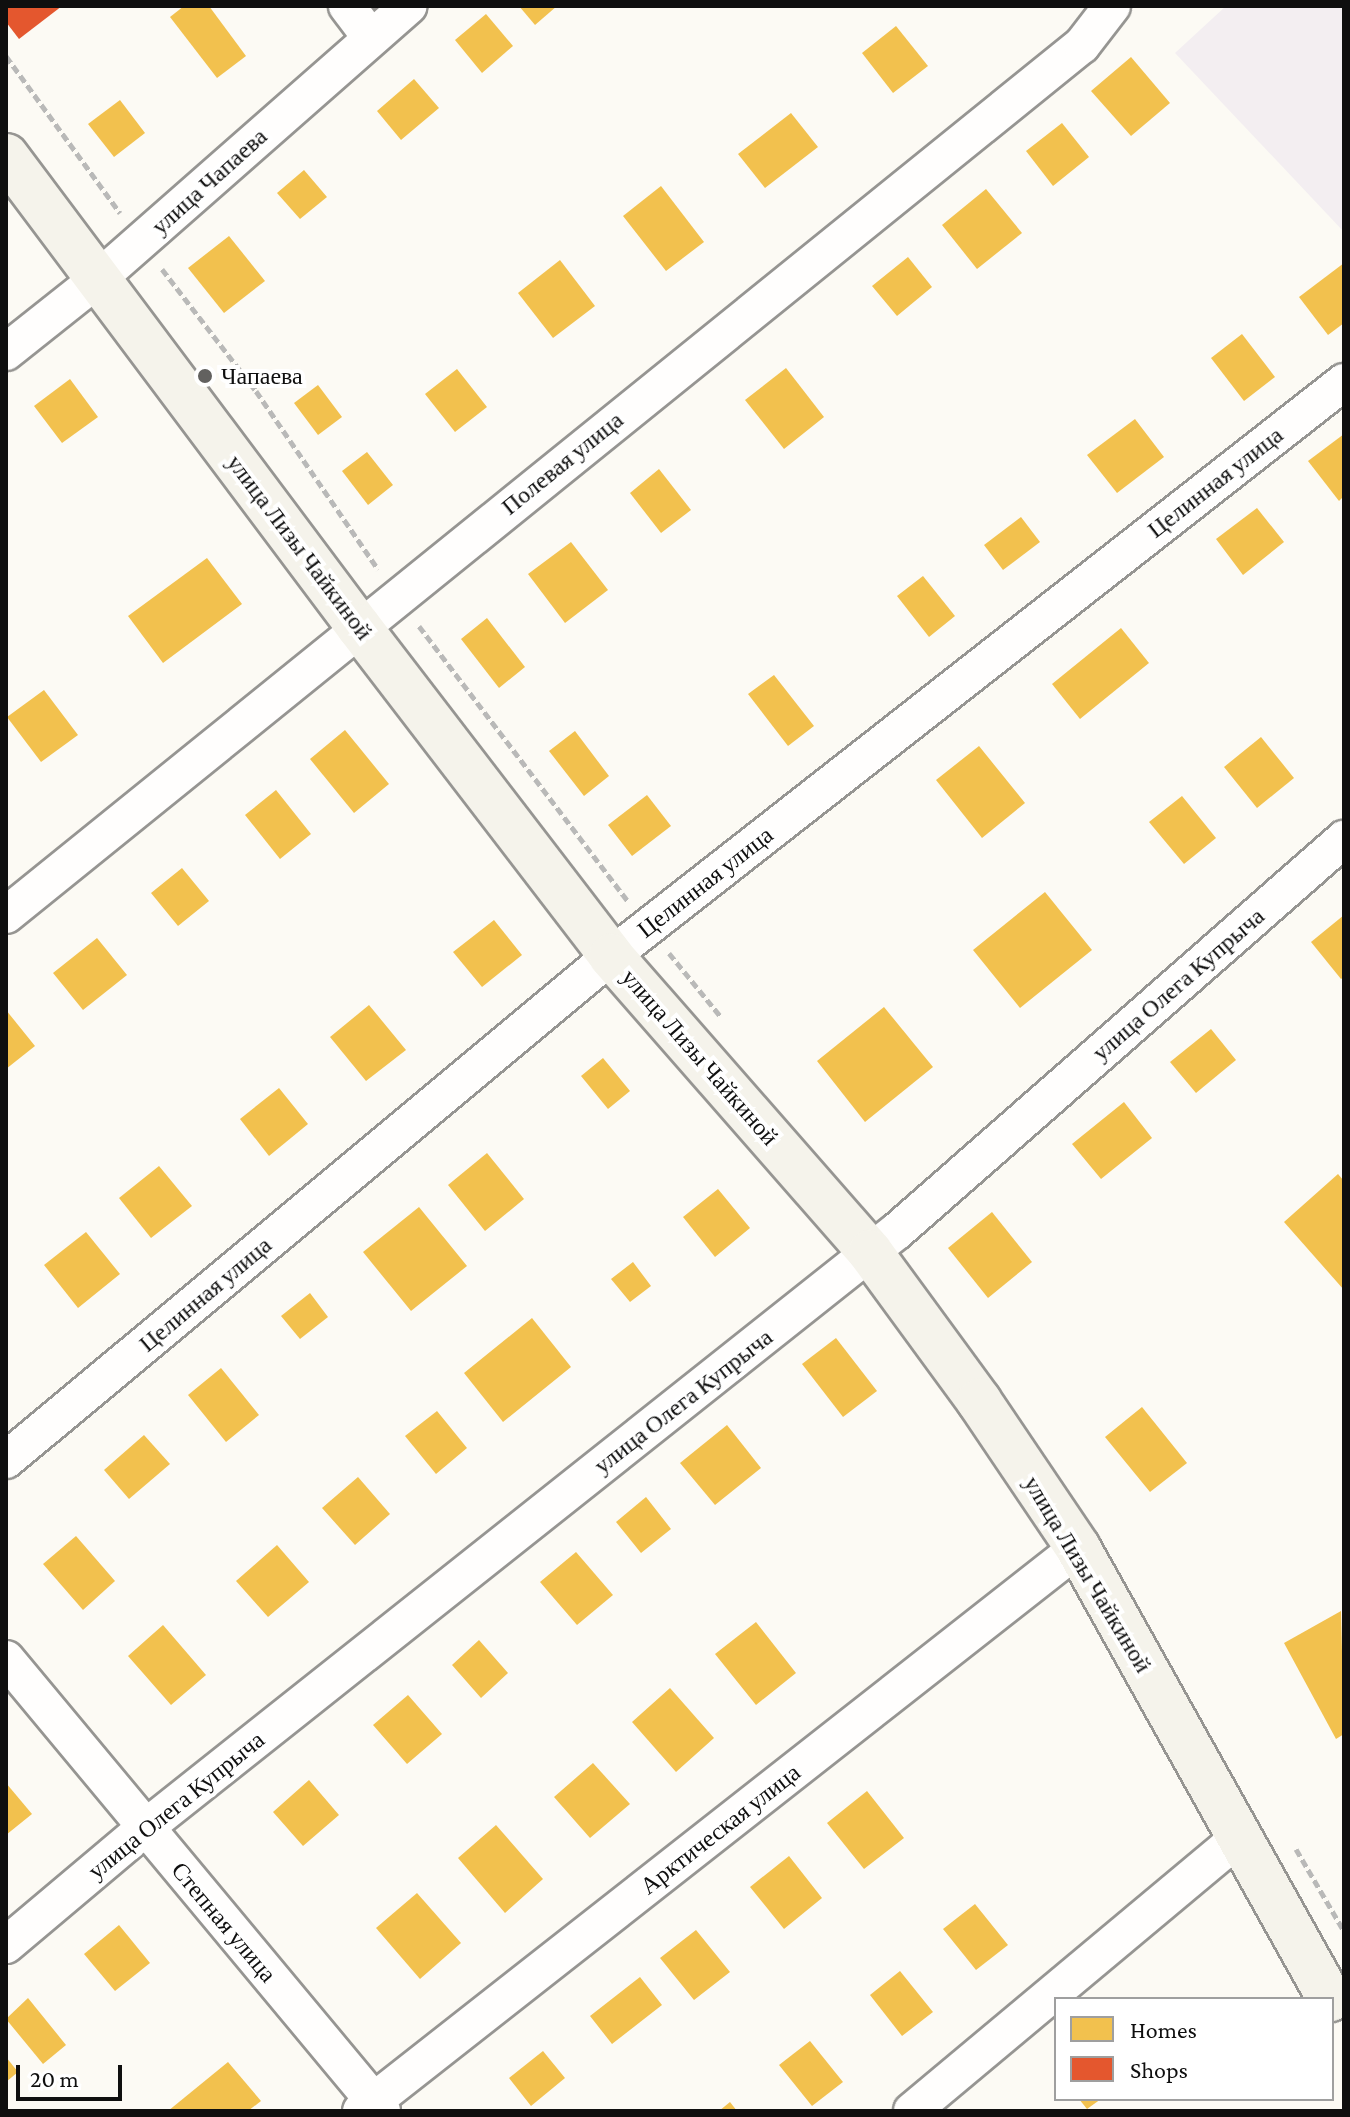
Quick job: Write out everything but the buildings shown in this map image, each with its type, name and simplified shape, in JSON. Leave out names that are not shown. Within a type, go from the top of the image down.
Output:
[{"type":"street","points":[[347,6],[370,37]]},
{"type":"street","name":"улица Чапаева","points":[[6,352],[99,278],[370,37],[409,6]]},
{"type":"street","name":"Полевая улица","points":[[6,915],[1082,45],[1112,6]]},
{"type":"street","name":"улица Лизы Чайкиной","points":[[6,156],[359,627],[611,956],[870,1252],[979,1401],[1078,1548],[1329,1997]]},
{"type":"street","name":"Целинная улица","points":[[6,1460],[611,956],[1344,382]]},
{"type":"street","name":"улица Олега Купрыча","points":[[6,1945],[145,1828],[870,1252],[1344,839]]},
{"type":"street","name":"Арктическая улица","points":[[372,2108],[1078,1548]]},
{"type":"street","name":"Степная улица","points":[[6,1659],[372,2108]]},
{"type":"street","points":[[912,2111],[1239,1838]]},
{"type":"street","name":"улица Лизы Чайкиной","points":[[1334,2006],[1344,2024]]},
{"type":"path","points":[[6,56],[141,241],[256,391],[397,596],[648,927],[727,1024]]},
{"type":"path","points":[[1290,1840],[1344,1931]]},
{"type":"shaded area","points":[[1226,6],[1344,6],[1344,232],[1175,53]]},
{"type":"place","name":"Чапаева","points":[[205,376]]}]
